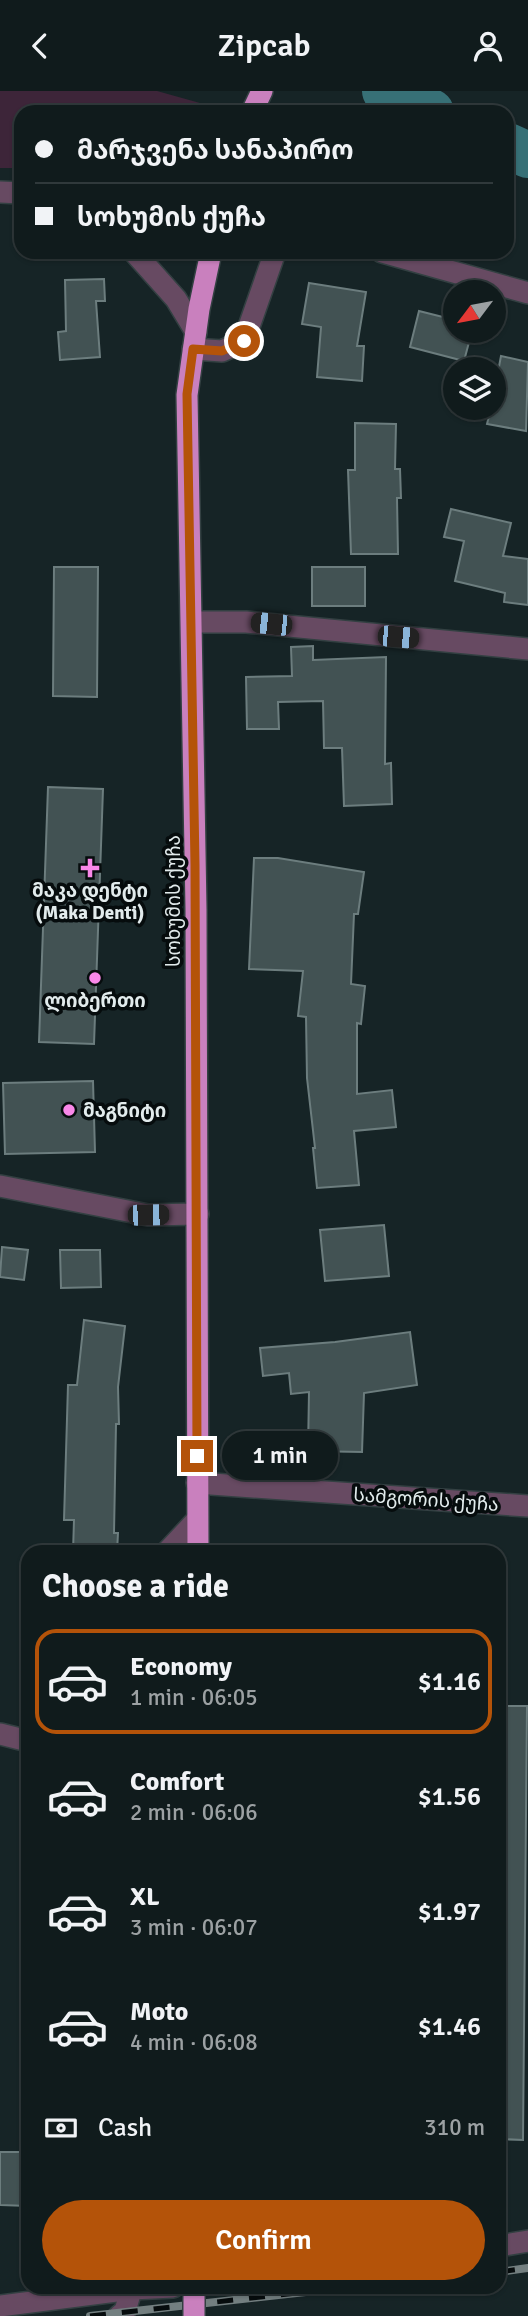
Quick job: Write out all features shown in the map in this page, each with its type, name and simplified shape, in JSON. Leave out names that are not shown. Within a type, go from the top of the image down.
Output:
[{"type":"highway","name":"სოხუმის ქუჩა","points":[[198,1545],[198,1214],[187,394],[210,259]]},
{"type":"highway","points":[[194,2294],[194,2316]]},
{"type":"street","points":[[140,259],[176,299],[195,341],[222,351],[244,341],[273,259]]},
{"type":"street","points":[[408,259],[528,293]]},
{"type":"street","points":[[192,622],[246,622],[528,649]]},
{"type":"street","points":[[0,1186],[148,1215],[198,1214]]},
{"type":"street","name":"სამგორის ქუჩა","points":[[197,1483],[528,1506]]},
{"type":"street","points":[[174,1545],[196,1521]]},
{"type":"street","points":[[0,1734],[21,1739]]},
{"type":"street","points":[[506,2245],[528,2241]]},
{"type":"street","points":[[0,2306],[88,2294]]},
{"type":"street","points":[[120,2316],[125,2311],[130,2294]]},
{"type":"shaded area","points":[[0,91],[157,91],[207,105],[14,105],[14,168],[0,168]]},
{"type":"building","points":[[104,279],[105,301],[96,301],[100,357],[60,360],[58,332],[66,331],[65,280]]},
{"type":"building","points":[[309,283],[366,292],[357,346],[364,346],[362,381],[317,377],[321,327],[302,324]]},
{"type":"building","points":[[419,311],[443,317],[443,343],[469,343],[465,357],[449,357],[410,347]]},
{"type":"building","points":[[506,357],[528,362],[526,431],[487,424],[488,420],[506,420]]},
{"type":"building","points":[[355,423],[396,424],[395,469],[400,469],[401,498],[397,498],[398,554],[351,554],[348,470],[355,470]]},
{"type":"building","points":[[451,509],[511,523],[503,556],[528,559],[528,605],[504,602],[505,593],[455,581],[464,541],[444,537]]},
{"type":"building","points":[[54,567],[98,567],[97,697],[53,696]]},
{"type":"building","points":[[312,567],[365,567],[365,606],[312,606]]},
{"type":"building","points":[[313,646],[313,660],[386,657],[385,764],[391,763],[392,804],[344,806],[342,748],[324,748],[323,701],[278,702],[279,729],[247,729],[246,677],[292,676],[291,647]]},
{"type":"building","points":[[48,787],[103,789],[94,1044],[39,1042]]},
{"type":"building","points":[[254,858],[278,858],[364,872],[358,914],[354,914],[351,984],[365,986],[361,1024],[357,1023],[357,1094],[392,1090],[396,1127],[354,1131],[359,1185],[317,1188],[307,1078],[306,1017],[298,1016],[303,971],[249,969]]},
{"type":"building","points":[[93,1081],[95,1152],[5,1154],[3,1083]]},
{"type":"building","points":[[384,1225],[389,1276],[325,1281],[320,1230]]},
{"type":"building","points":[[2,1247],[28,1250],[24,1280],[0,1277]]},
{"type":"building","points":[[60,1250],[100,1250],[101,1287],[61,1288]]},
{"type":"building","points":[[84,1320],[125,1326],[118,1387],[119,1424],[116,1424],[114,1533],[118,1533],[117,1545],[73,1545],[74,1520],[64,1520],[68,1385],[77,1385]]},
{"type":"building","points":[[410,1332],[417,1385],[364,1393],[362,1452],[308,1451],[309,1392],[291,1394],[289,1373],[263,1376],[260,1348]]},
{"type":"building","points":[[506,1706],[527,1706],[523,2140],[506,2139]]},
{"type":"building","points":[[0,2152],[21,2152],[21,2206],[0,2205]]},
{"type":"waterway","points":[[385,91],[416,105]]},
{"type":"waterway","points":[[514,149],[528,155]]},
{"type":"railway","points":[[506,2271],[528,2268]]},
{"type":"railway","points":[[90,2316],[288,2294]]},
{"type":"place","name":"მაკა დენტი (Maka Denti)","points":[[90,868]]},
{"type":"place","name":"ლიბერთი","points":[[95,978]]},
{"type":"place","name":"მაგნიტი","points":[[69,1110]]},
{"type":"route","points":[[197,1456],[195,865],[187,394],[193,349],[222,351],[244,341]]}]
